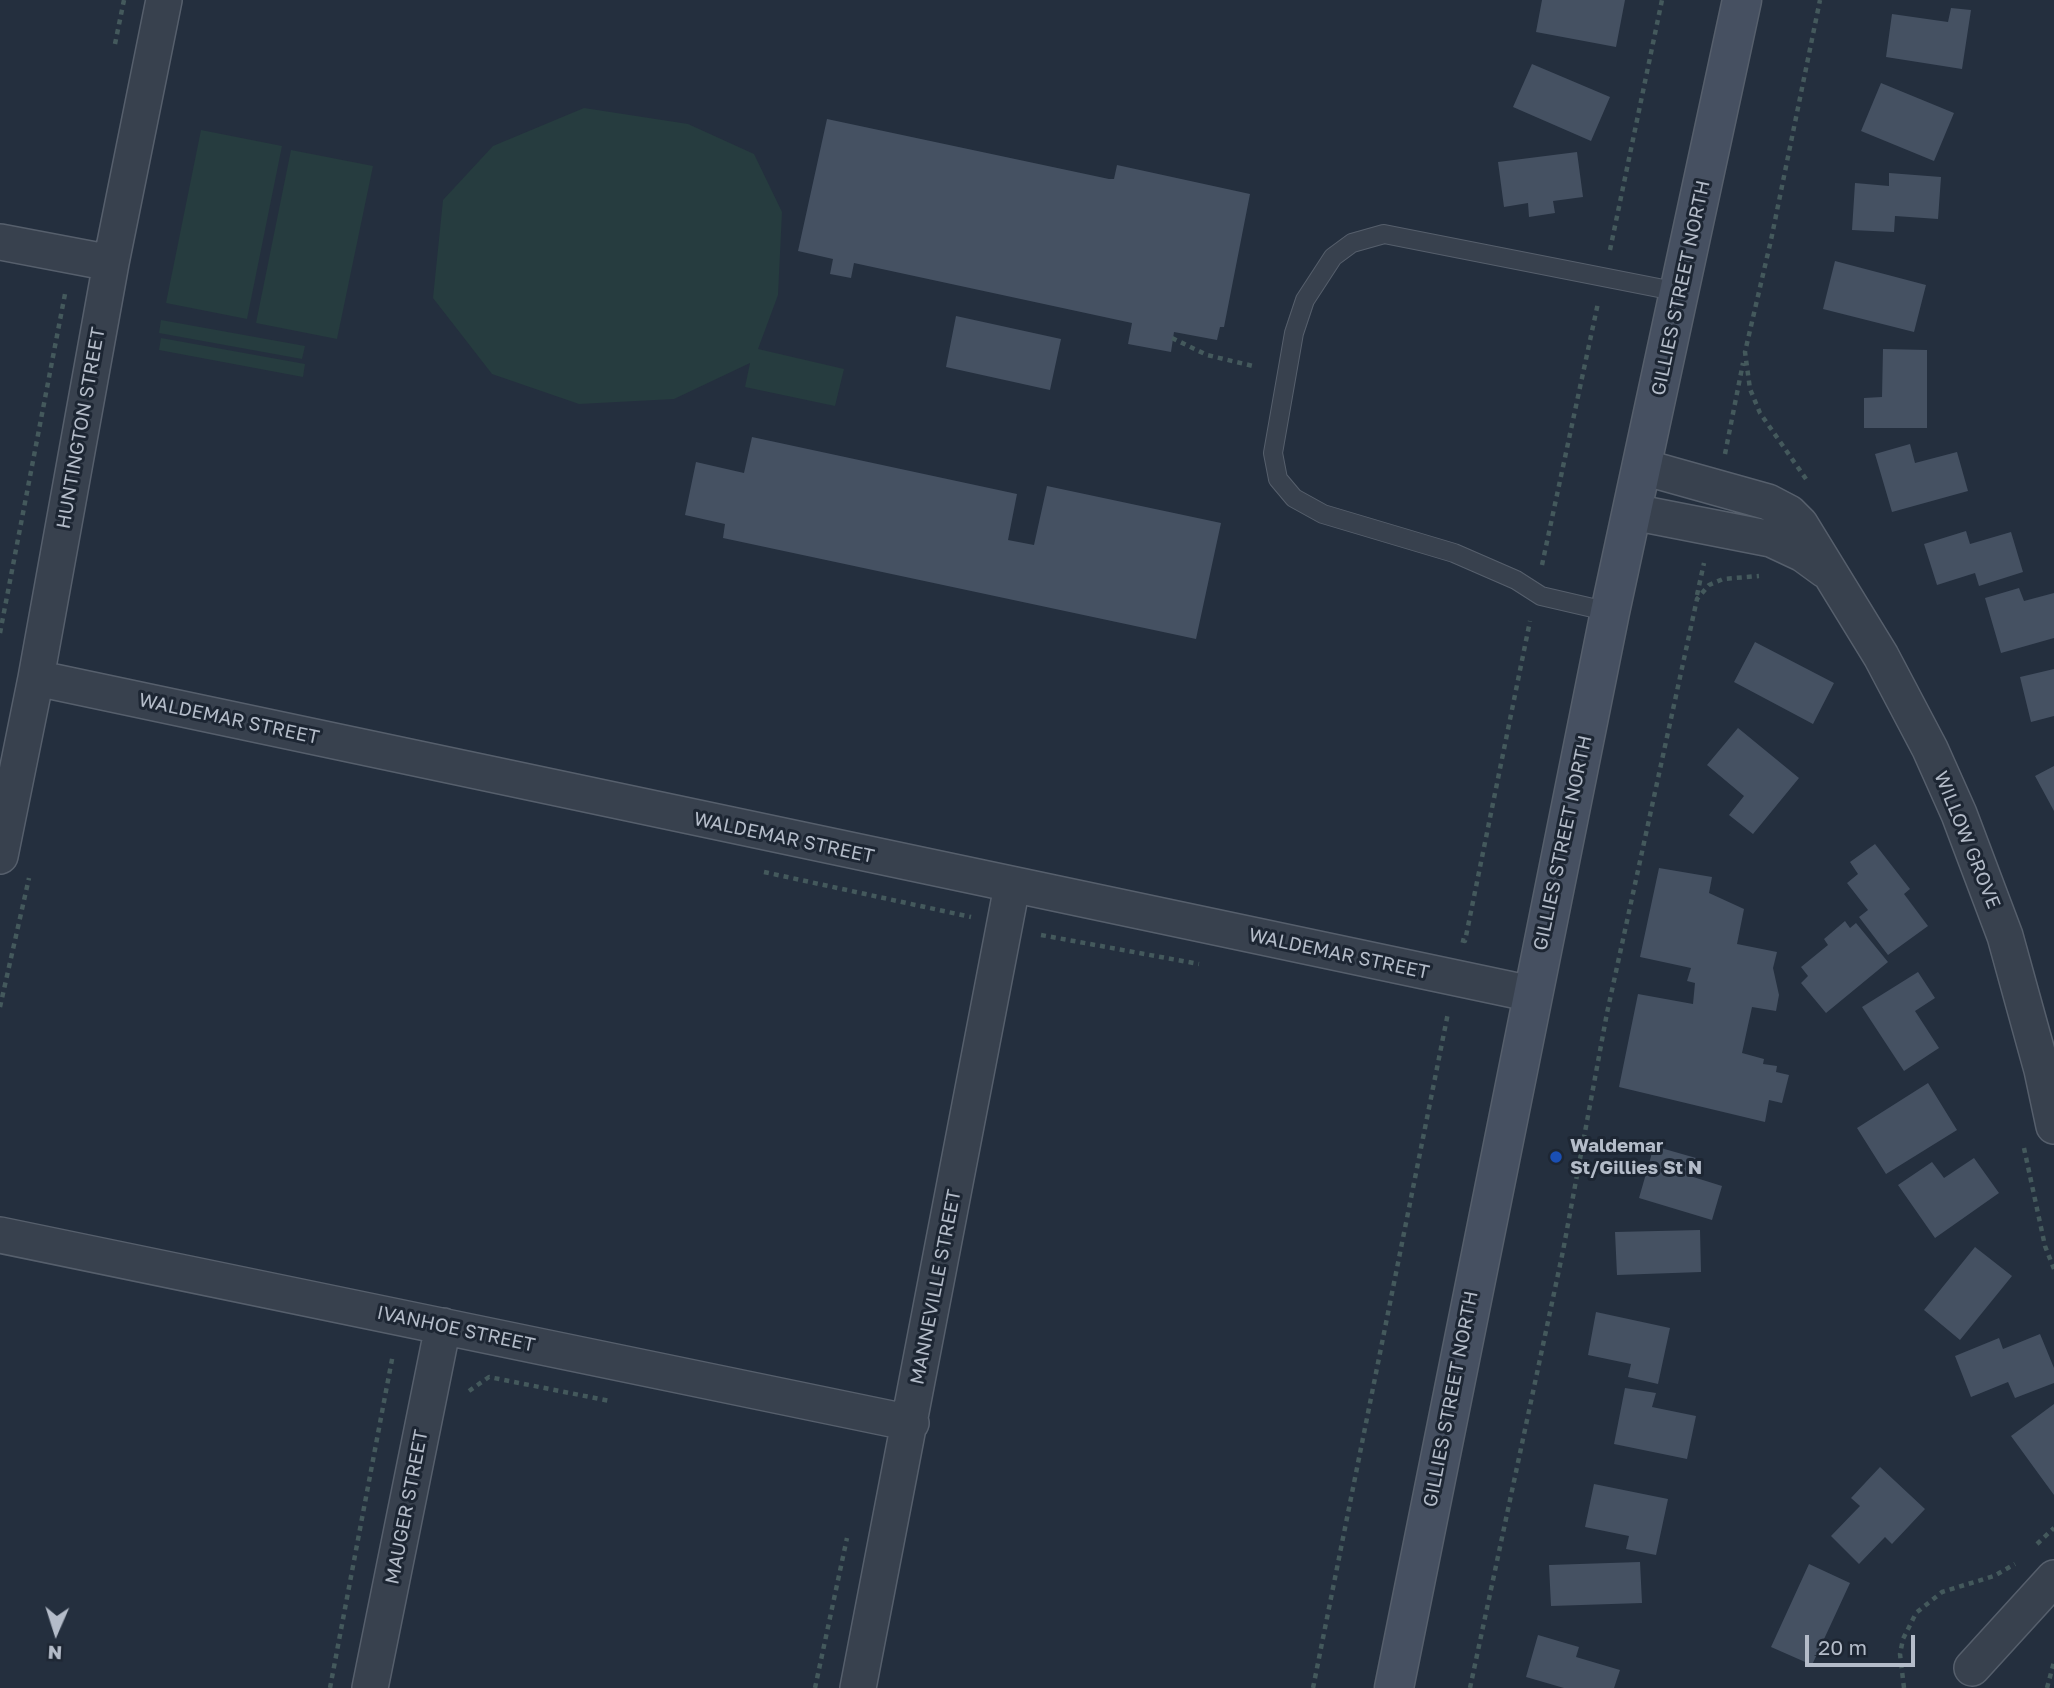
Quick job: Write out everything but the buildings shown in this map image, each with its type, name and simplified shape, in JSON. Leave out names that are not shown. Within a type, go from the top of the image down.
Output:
[{"type":"main road","name":"GILLIES STREET NORTH","points":[[1394,1688],[1610,612],[1742,0]]},
{"type":"street","name":"HUNTINGTON STREET","points":[[0,856],[36,678],[111,263],[164,0]]},
{"type":"street","points":[[0,242],[111,263]]},
{"type":"street","name":"WILLOW GROVE","points":[[1643,467],[1750,496],[1789,513],[1800,524],[1893,678],[1959,814],[2005,936],[2042,1070],[2054,1126]]},
{"type":"street","name":"WILLOW GROVE","points":[[1633,512],[1771,539],[1813,560],[1830,575]]},
{"type":"street","name":"WALDEMAR STREET","points":[[36,678],[1012,886],[1532,993]]},
{"type":"street","name":"MANNEVILLE STREET","points":[[858,1688],[1012,886]]},
{"type":"street","name":"IVANHOE STREET","points":[[0,1235],[911,1423]]},
{"type":"street","name":"MAUGER STREET","points":[[370,1688],[443,1326]]},
{"type":"street","points":[[1972,1668],[2054,1578]]},
{"type":"lane","points":[[1610,612],[1536,594],[1516,580],[1454,553],[1315,511],[1284,488],[1276,472],[1273,441],[1294,333],[1305,300],[1326,265],[1352,243],[1372,236],[1395,236],[1679,292]]},
{"type":"path","points":[[1465,941],[1662,0]]},
{"type":"path","points":[[1770,428],[1750,388],[1745,352],[1772,240],[1820,0]]},
{"type":"path","points":[[0,633],[65,294]]},
{"type":"path","points":[[1172,338],[1207,355],[1253,366]]},
{"type":"path","points":[[1470,1688],[1563,1251],[1607,1013],[1697,599],[1709,585],[1723,579],[1764,577]]},
{"type":"path","points":[[1313,1688],[1448,1013]]},
{"type":"path","points":[[2022,1140],[2045,1246],[2054,1269]]},
{"type":"path","points":[[330,1688],[395,1354]]},
{"type":"path","points":[[2034,1547],[2054,1528]]},
{"type":"path","points":[[815,1688],[848,1530]]},
{"type":"path","points":[[1904,1688],[1900,1654],[1903,1639],[1916,1613],[1942,1592],[1994,1576],[2024,1557]]},
{"type":"path","points":[[2047,1688],[2054,1662]]},
{"type":"green space","points":[[584,108],[688,124],[754,154],[782,212],[778,295],[758,349],[844,369],[835,406],[745,387],[750,363],[674,399],[579,404],[492,374],[433,298],[443,200],[493,146]]},
{"type":"green space","points":[[201,130],[282,146],[247,319],[166,303]]},
{"type":"green space","points":[[291,150],[373,166],[337,339],[256,323]]},
{"type":"green space","points":[[161,320],[305,346],[302,359],[159,333]]},
{"type":"green space","points":[[161,338],[305,364],[303,377],[159,350]]},
{"type":"place","name":"Waldemar St/Gillies St N","points":[[1556,1157]]}]
